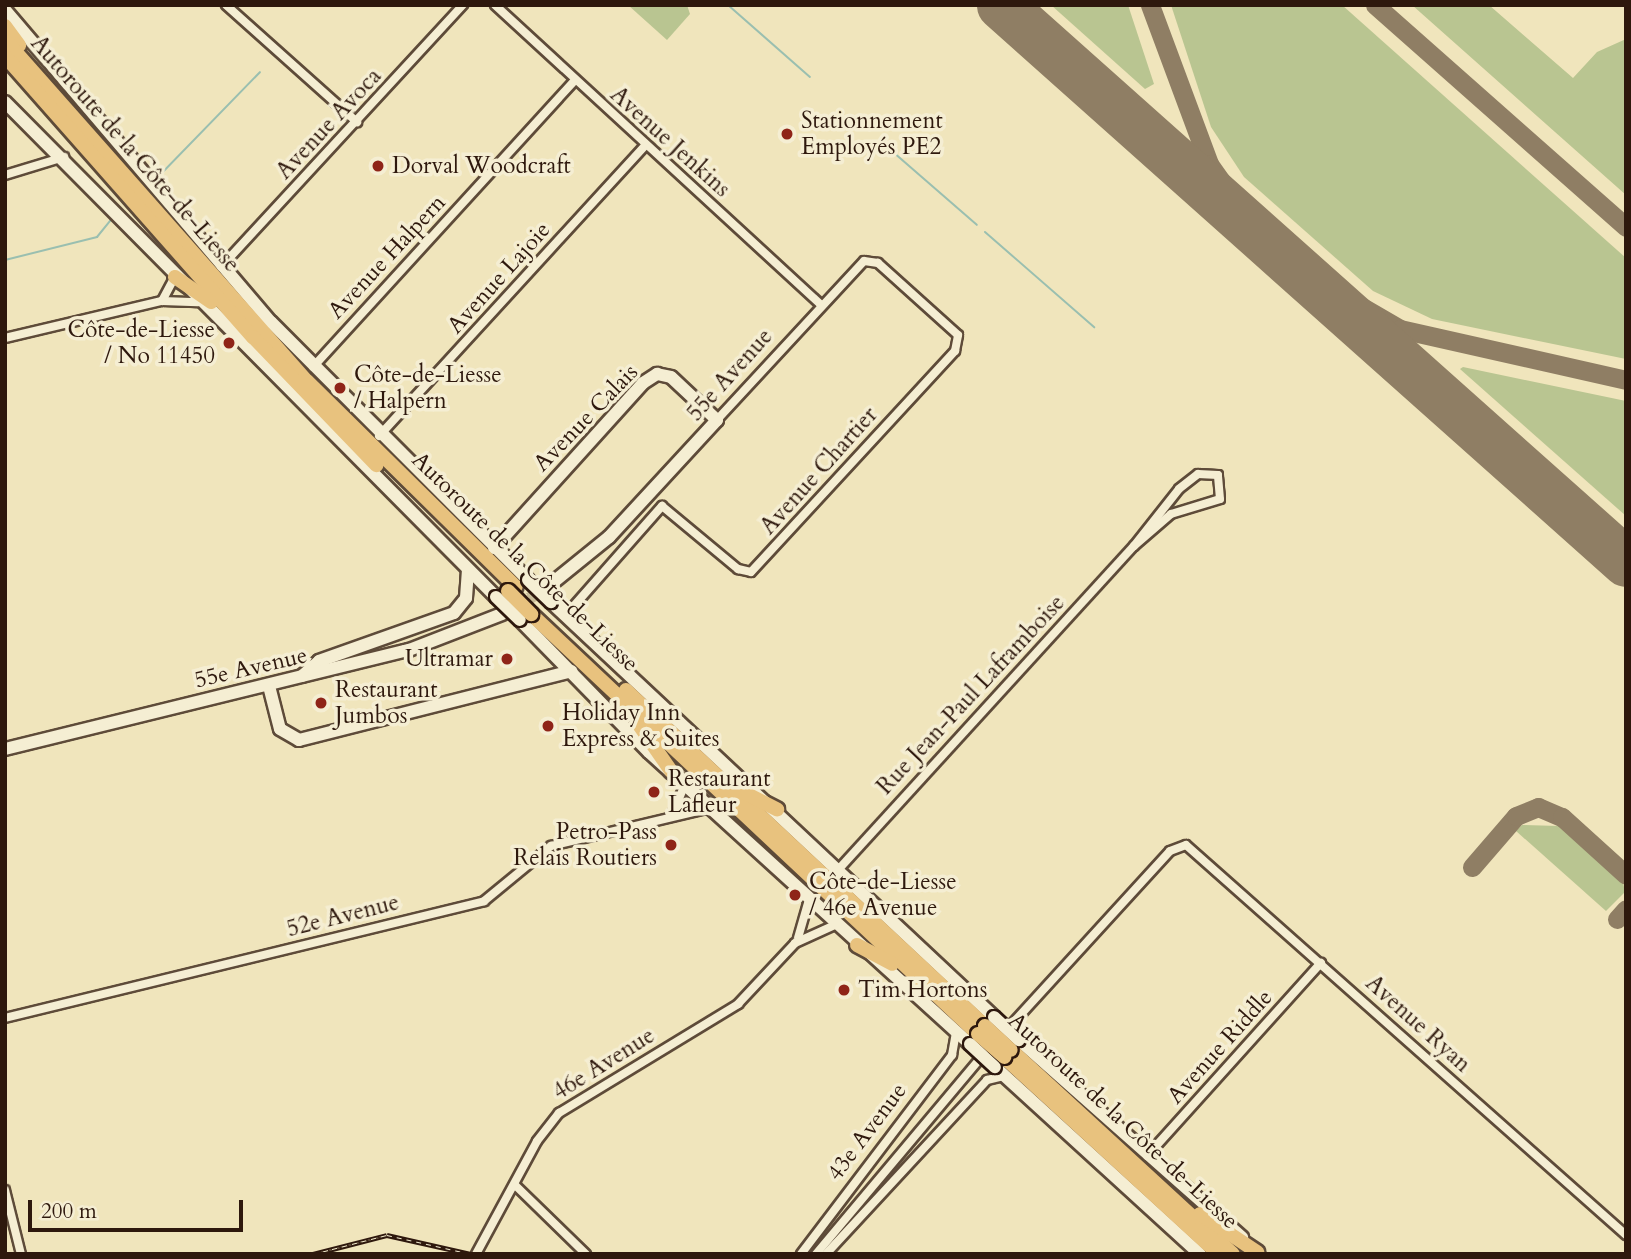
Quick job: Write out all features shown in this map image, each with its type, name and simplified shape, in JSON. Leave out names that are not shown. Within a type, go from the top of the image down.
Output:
[{"type":"highway","points":[[5,26],[68,111]]},
{"type":"highway","name":"Autoroute de la Côte-de-Liesse","points":[[5,40],[307,381],[512,589]]},
{"type":"highway","name":"Autoroute de la Côte-de-Liesse","points":[[5,56],[253,337],[512,589],[707,766],[982,1030],[1007,1058],[1218,1254]]},
{"type":"highway","points":[[175,277],[253,337]]},
{"type":"highway","name":"Autoroute de la Côte-de-Liesse","points":[[536,611],[617,695],[937,997],[982,1030]]},
{"type":"highway","points":[[617,695],[671,771]]},
{"type":"highway","points":[[707,766],[777,809]]},
{"type":"highway","points":[[857,945],[937,997]]},
{"type":"highway","name":"Autoroute de la Côte-de-Liesse","points":[[1007,1058],[1163,1189],[1233,1254]]},
{"type":"highway","points":[[1163,1189],[1258,1253]]},
{"type":"main road","points":[[5,10],[221,267],[379,436],[494,548],[512,589]]},
{"type":"main road","points":[[5,102],[64,157],[198,302],[468,570],[512,589],[536,611],[571,671],[685,785],[835,925],[956,1032],[982,1030]]},
{"type":"main road","name":"Avenue Calais","points":[[494,548],[652,376],[671,377],[717,420]]},
{"type":"main road","name":"55e Avenue","points":[[547,588],[609,537],[717,420]]},
{"type":"main road","points":[[299,679],[319,661],[454,613],[466,598],[468,570]]},
{"type":"main road","points":[[536,611],[565,616],[777,809],[1007,1058],[1199,1254]]},
{"type":"main road","name":"55e Avenue","points":[[5,749],[299,679],[427,645],[502,614]]},
{"type":"main road","points":[[269,685],[280,729],[299,740],[571,671]]},
{"type":"main road","points":[[1007,1058],[1147,1156],[1258,1253]]},
{"type":"street","points":[[226,5],[357,122]]},
{"type":"street","name":"Avenue Avoca","points":[[221,267],[463,5]]},
{"type":"street","name":"Avenue Jenkins","points":[[495,5],[574,81],[821,305]]},
{"type":"street","name":"Avenue Halpern","points":[[313,367],[574,81]]},
{"type":"street","name":"Avenue Lajoie","points":[[379,436],[646,145]]},
{"type":"street","points":[[5,175],[64,157]]},
{"type":"street","name":"Avenue Chartier","points":[[565,616],[662,506],[738,569],[754,570],[959,344],[956,331],[873,260],[858,265],[821,305]]},
{"type":"street","points":[[162,301],[175,277]]},
{"type":"street","points":[[5,338],[162,301],[198,302]]},
{"type":"street","name":"55e Avenue","points":[[717,420],[821,305]]},
{"type":"street","name":"Rue Jean-Paul Laframboise","points":[[837,871],[1134,546],[1168,500],[1198,474],[1221,478],[1216,502],[1171,514],[1134,546]]},
{"type":"street","points":[[672,815],[685,785]]},
{"type":"street","name":"52e Avenue","points":[[5,1018],[484,901],[551,846],[710,808]]},
{"type":"street","name":"Avenue Ryan","points":[[1012,1024],[1165,856],[1184,844],[1626,1234]]},
{"type":"street","name":"46e Avenue","points":[[795,943],[809,900]]},
{"type":"street","name":"46e Avenue","points":[[476,1254],[559,1113],[738,1004],[795,943],[835,925]]},
{"type":"street","name":"Avenue Riddle","points":[[1147,1156],[1321,963]]},
{"type":"street","name":"43e Avenue","points":[[801,1254],[952,1055],[956,1032]]},
{"type":"street","points":[[825,1254],[1007,1058]]},
{"type":"street","name":"43e Avenue","points":[[816,1254],[978,1060]]},
{"type":"street","points":[[515,1185],[586,1254]]},
{"type":"street","points":[[5,1190],[21,1254]]},
{"type":"green space","points":[[628,5],[687,5],[690,14],[667,40]]},
{"type":"green space","points":[[1051,5],[1128,5],[1154,84],[1145,89]]},
{"type":"green space","points":[[1171,5],[1342,5],[1626,258],[1626,359],[1432,319],[1373,291],[1244,177],[1211,127]]},
{"type":"green space","points":[[1412,5],[1489,5],[1573,78],[1597,52],[1626,39],[1626,195]]},
{"type":"green space","points":[[1463,367],[1626,401],[1626,516],[1460,369]]},
{"type":"green space","points":[[1522,825],[1559,826],[1623,882],[1625,892],[1606,911],[1516,831]]},
{"type":"waterway","points":[[728,5],[810,77]]},
{"type":"waterway","points":[[156,179],[260,72]]},
{"type":"waterway","points":[[893,152],[977,225]]},
{"type":"waterway","points":[[5,260],[97,237],[111,220]]},
{"type":"waterway","points":[[985,232],[1094,327]]},
{"type":"taxiway","points":[[1150,5],[1209,164],[1248,219],[1307,275],[1400,329],[1626,380]]},
{"type":"taxiway","points":[[1375,5],[1626,227]]},
{"type":"taxiway","points":[[1472,867],[1516,816],[1538,807],[1562,817],[1626,875]]},
{"type":"taxiway","points":[[1617,919],[1626,909]]},
{"type":"runway","points":[[1001,5],[1626,562]]},
{"type":"tunnel","points":[[514,608],[546,588]]},
{"type":"railway","points":[[313,1254],[387,1235],[471,1254]]},
{"type":"place","name":"Stationnement Employés PE2","points":[[787,134]]},
{"type":"place","name":"Dorval Woodcraft","points":[[378,166]]},
{"type":"place","name":"Côte-de-Liesse / No 11450","points":[[229,343]]},
{"type":"place","name":"Côte-de-Liesse / Halpern","points":[[340,388]]},
{"type":"place","name":"Ultramar","points":[[507,659]]},
{"type":"place","name":"Restaurant Jumbos","points":[[321,703]]},
{"type":"place","name":"Holiday Inn Express & Suites","points":[[548,726]]},
{"type":"place","name":"Restaurant Lafleur","points":[[654,792]]},
{"type":"place","name":"Petro-Pass Relais Routiers","points":[[671,845]]},
{"type":"place","name":"Côte-de-Liesse / 46e Avenue","points":[[795,895]]},
{"type":"place","name":"Tim Hortons","points":[[844,990]]}]
